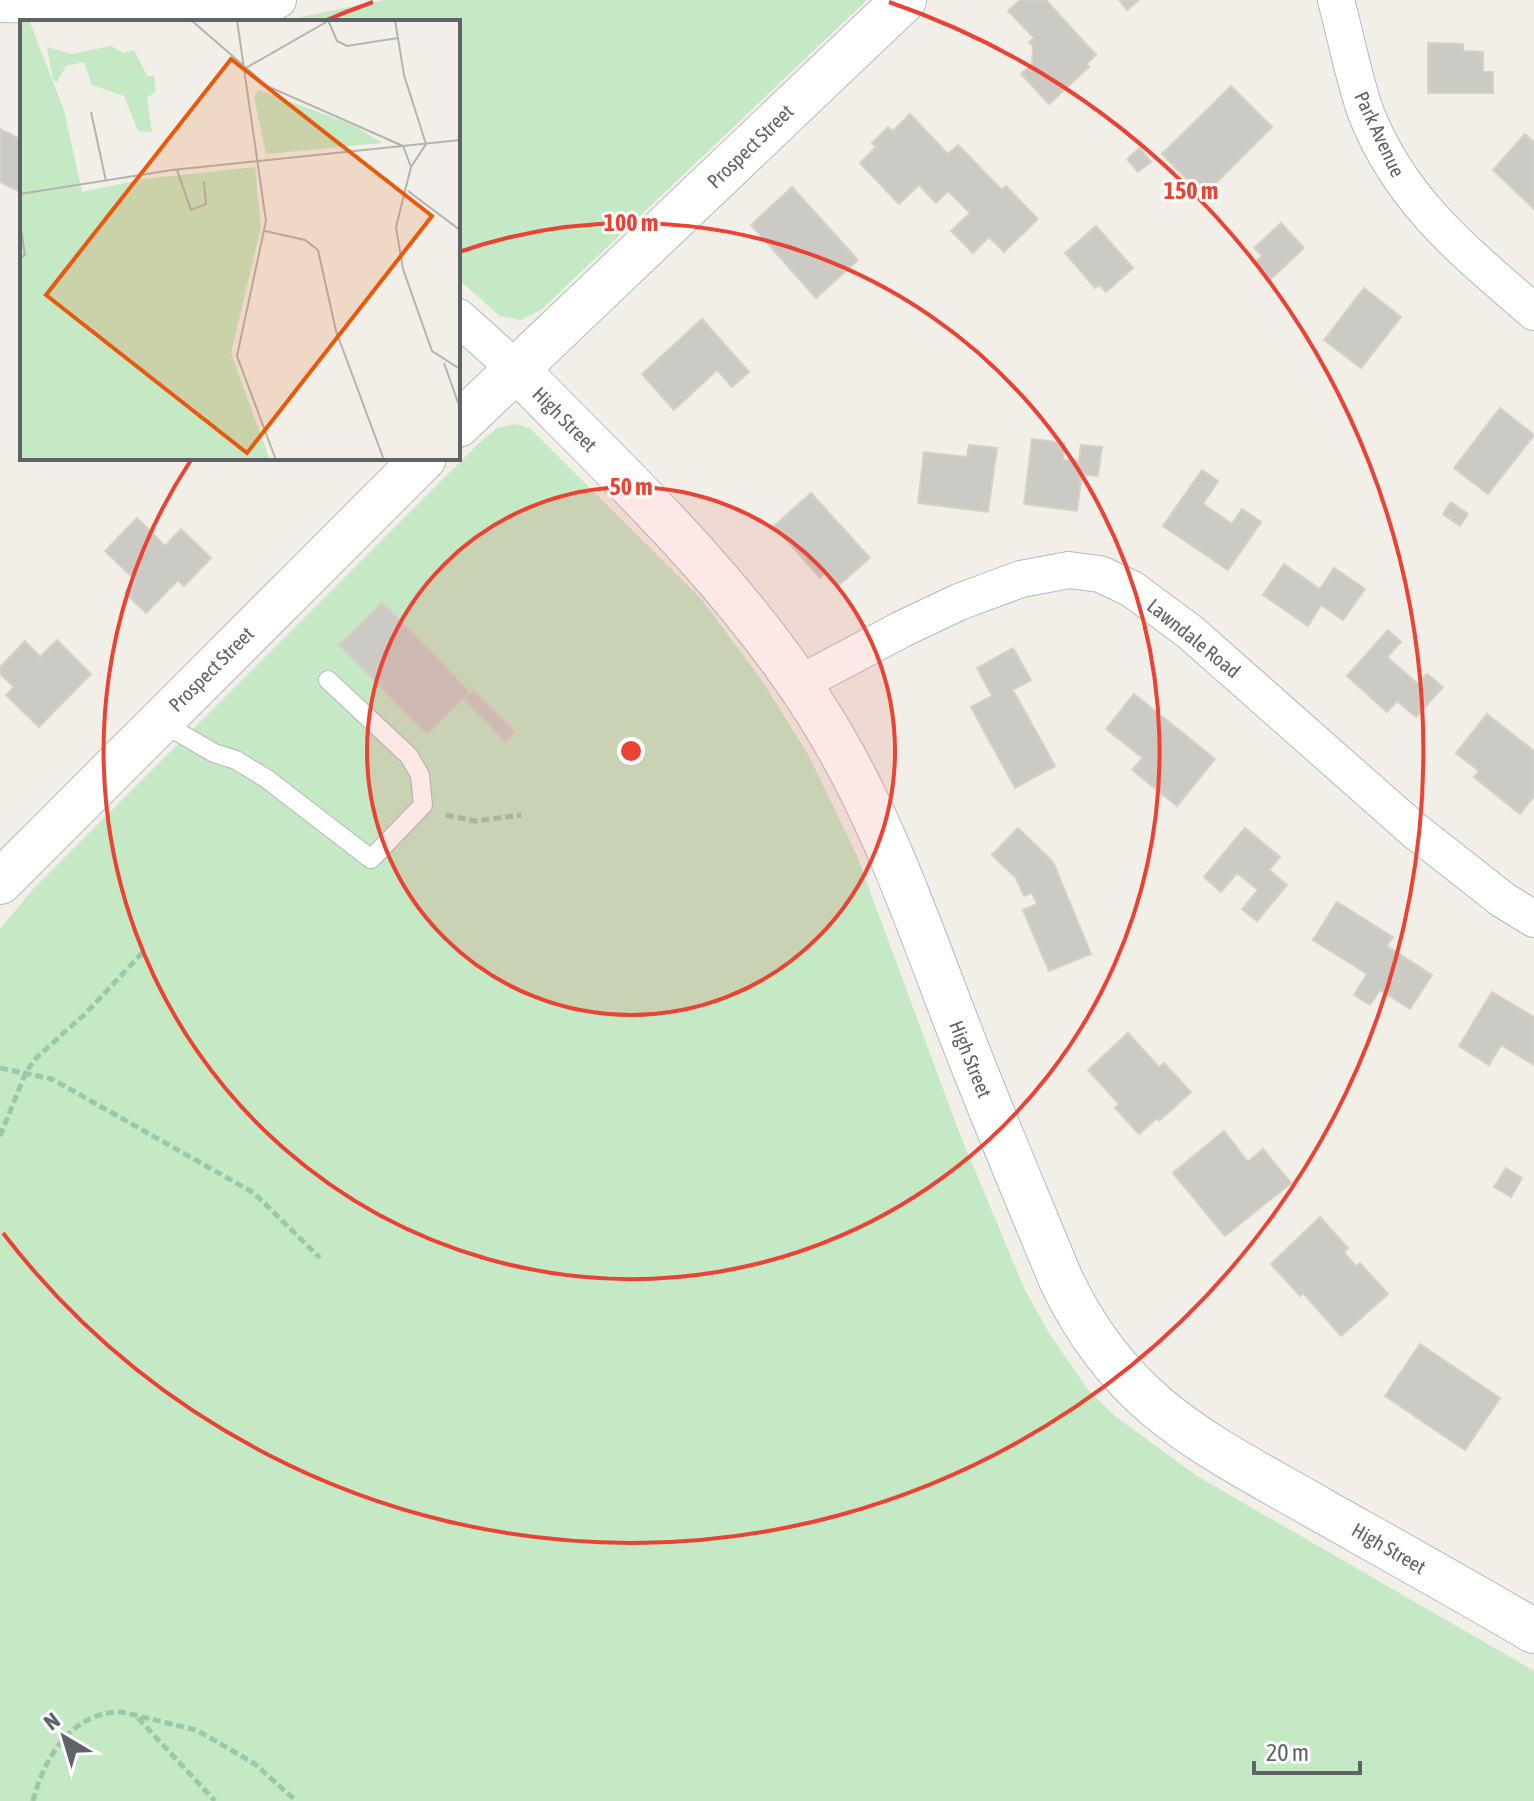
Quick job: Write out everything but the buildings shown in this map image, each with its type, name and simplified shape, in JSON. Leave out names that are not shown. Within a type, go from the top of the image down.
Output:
[{"type":"street","points":[[0,0],[109,6],[233,0]]},
{"type":"street","points":[[246,20],[278,0]]},
{"type":"street","name":"Prospect Street","points":[[460,423],[904,0]]},
{"type":"street","name":"Park Avenue","points":[[1336,0],[1363,103],[1401,183],[1441,227],[1534,312]]},
{"type":"street","points":[[460,319],[516,369]]},
{"type":"street","name":"High Street","points":[[516,369],[707,566],[799,684],[841,753],[870,807],[1061,1280],[1075,1308],[1110,1361],[1165,1416],[1218,1452],[1534,1631]]},
{"type":"street","name":"Prospect Street","points":[[0,882],[422,460]]},
{"type":"street","name":"Lawndale Road","points":[[799,684],[921,620],[1021,579],[1069,570],[1100,574],[1132,589],[1181,624],[1414,830],[1503,900],[1534,919]]},
{"type":"lane","points":[[159,721],[205,749],[236,760],[267,779],[371,859],[423,805],[420,775],[409,756],[328,680]]},
{"type":"path","points":[[423,805],[450,816],[475,821],[521,815]]},
{"type":"path","points":[[0,1136],[26,1072],[36,1058],[85,1014],[145,950]]},
{"type":"path","points":[[0,1068],[52,1079],[254,1193],[320,1258]]},
{"type":"path","points":[[33,1801],[41,1774],[53,1752],[69,1733],[102,1713],[122,1712],[196,1730],[255,1764],[296,1801]]},
{"type":"path","points":[[134,1715],[215,1801]]},
{"type":"green space","points":[[384,0],[867,0],[541,310],[520,320],[500,316],[460,281],[460,20],[287,20]]},
{"type":"green space","points":[[515,424],[530,428],[702,600],[763,682],[809,756],[857,856],[959,1132],[1024,1288],[1049,1333],[1088,1390],[1116,1417],[1197,1476],[1534,1671],[1534,1801],[0,1801],[0,929],[34,888],[478,444],[497,428]]}]
